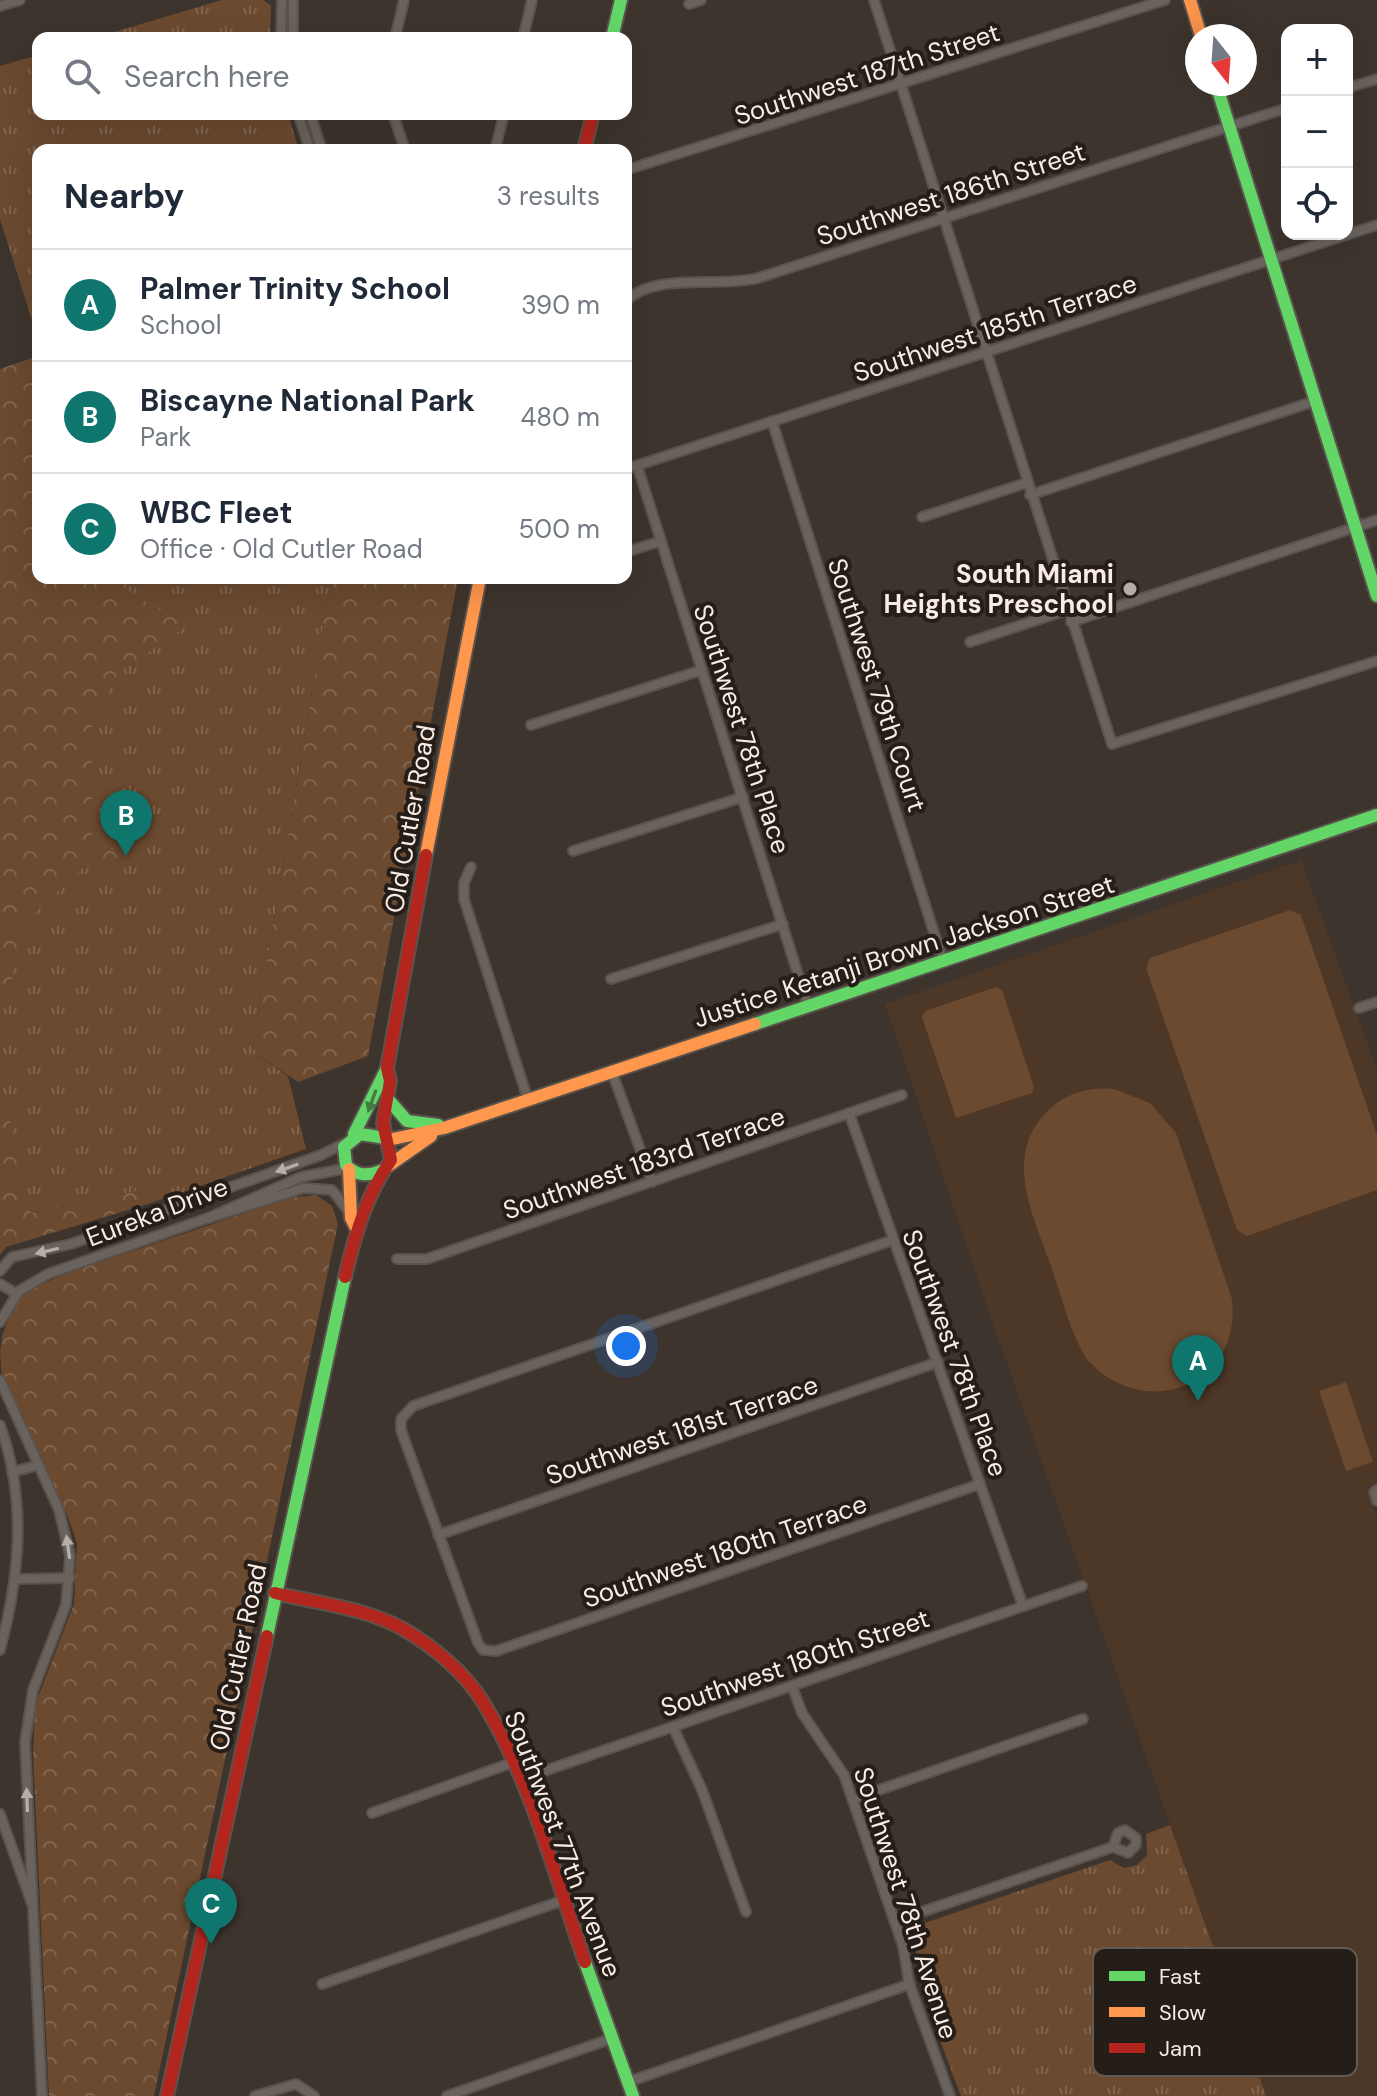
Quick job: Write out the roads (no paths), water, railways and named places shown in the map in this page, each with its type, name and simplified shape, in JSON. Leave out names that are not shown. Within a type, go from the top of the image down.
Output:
[{"type":"main road","points":[[613,32],[621,0]]},
{"type":"main road","points":[[1190,0],[1197,24]]},
{"type":"main road","points":[[1220,96],[1377,596]]},
{"type":"main road","points":[[586,144],[592,120]]},
{"type":"main road","name":"Old Cutler Road","points":[[350,1138],[387,1068],[450,721],[479,584]]},
{"type":"main road","name":"Justice Ketanji Brown Jackson Street","points":[[387,1139],[415,1137],[444,1128],[1377,815]]},
{"type":"main road","name":"Old Cutler Road","points":[[387,1068],[390,1081],[383,1123],[387,1139]]},
{"type":"main road","points":[[387,1098],[407,1121],[444,1128]]},
{"type":"main road","name":"Justice Ketanji Brown Jackson Street","points":[[385,1168],[444,1128]]},
{"type":"main road","points":[[369,1132],[387,1139],[391,1154],[385,1168],[369,1176],[348,1169],[343,1156],[350,1138],[369,1132]]},
{"type":"main road","name":"Old Cutler Road","points":[[354,1222],[364,1219],[371,1189],[385,1168]]},
{"type":"main road","name":"Old Cutler Road","points":[[167,2096],[354,1222],[348,1169]]},
{"type":"main road","name":"Southwest 77th Avenue","points":[[275,1593],[368,1615],[424,1641],[455,1667],[482,1700],[521,1779],[633,2096]]},
{"type":"street","points":[[0,6],[20,0]]},
{"type":"street","points":[[281,32],[282,0]]},
{"type":"street","points":[[293,0],[293,32]]},
{"type":"street","points":[[396,32],[404,0]]},
{"type":"street","points":[[524,32],[532,0]]},
{"type":"street","points":[[689,4],[701,0]]},
{"type":"street","points":[[874,0],[1112,744],[1377,661]]},
{"type":"street","name":"Southwest 187th Street","points":[[632,168],[1165,0]]},
{"type":"street","points":[[1353,86],[1377,79]]},
{"type":"street","name":"Southwest 186th Street","points":[[632,296],[655,285],[725,284],[758,278],[1281,110]]},
{"type":"street","points":[[300,120],[308,144]]},
{"type":"street","points":[[312,120],[320,144]]},
{"type":"street","points":[[395,120],[403,144]]},
{"type":"street","points":[[496,144],[502,120]]},
{"type":"street","name":"Southwest 185th Terrace","points":[[632,467],[1377,225]]},
{"type":"street","points":[[1030,495],[1315,401]]},
{"type":"street","name":"Southwest 79th Court","points":[[772,421],[943,961]]},
{"type":"street","name":"Southwest 78th Place","points":[[637,465],[808,1006]]},
{"type":"street","points":[[922,517],[1026,483]]},
{"type":"street","points":[[1071,622],[1377,520]]},
{"type":"street","points":[[632,550],[661,541]]},
{"type":"street","points":[[970,642],[1067,610]]},
{"type":"street","points":[[531,725],[702,670]]},
{"type":"street","points":[[573,851],[743,797]]},
{"type":"street","points":[[471,867],[464,883],[464,899],[528,1100]]},
{"type":"street","points":[[611,979],[783,924]]},
{"type":"street","points":[[1359,1008],[1377,1002]]},
{"type":"street","points":[[612,1072],[652,1182]]},
{"type":"street","name":"Southwest 183rd Terrace","points":[[397,1259],[427,1259],[902,1095]]},
{"type":"street","name":"Southwest 78th Place","points":[[849,1113],[1023,1606]]},
{"type":"street","name":"Eureka Drive","points":[[0,1271],[12,1257],[60,1248],[98,1235],[310,1160],[350,1138]]},
{"type":"street","name":"Eureka Drive","points":[[0,1322],[17,1294],[59,1269],[208,1218],[301,1177],[348,1169]]},
{"type":"street","points":[[208,1218],[311,1186],[332,1190],[354,1222]]},
{"type":"street","points":[[438,1535],[401,1430],[403,1414],[419,1403],[893,1240]]},
{"type":"street","points":[[0,1284],[17,1294]]},
{"type":"street","name":"Southwest 181st Terrace","points":[[438,1535],[938,1362]]},
{"type":"street","points":[[0,1380],[63,1519],[70,1556],[64,1615],[36,1679],[28,1712],[25,1756],[42,2096]]},
{"type":"street","points":[[0,1650],[16,1579],[19,1523],[12,1472],[1,1428],[20,1426]]},
{"type":"street","points":[[12,1472],[39,1465]]},
{"type":"street","name":"Southwest 180th Terrace","points":[[438,1535],[483,1650],[502,1650],[980,1484]]},
{"type":"street","points":[[16,1579],[70,1578]]},
{"type":"street","name":"Southwest 180th Street","points":[[521,1779],[1082,1586]]},
{"type":"street","name":"Southwest 78th Avenue","points":[[792,1686],[802,1713],[839,1765],[853,1799],[895,1921],[910,1984],[950,2096]]},
{"type":"street","points":[[853,1799],[1083,1719]]},
{"type":"street","points":[[673,1727],[702,1790],[746,1912]]},
{"type":"street","points":[[372,1813],[514,1762]]},
{"type":"street","points":[[0,1814],[32,1905]]},
{"type":"street","points":[[12,1849],[30,1847]]},
{"type":"street","points":[[895,1921],[1113,1847]]},
{"type":"street","points":[[322,1984],[564,1900]]},
{"type":"street","points":[[628,2082],[910,1984]]},
{"type":"street","points":[[447,2096],[613,2038]]},
{"type":"street","points":[[255,2096],[289,2085],[302,2085],[314,2096]]},
{"type":"place","name":"South Miami Heights Preschool","points":[[1130,589]]},
{"type":"place","name":"Biscayne National Park","points":[[126,856]]},
{"type":"place","name":"Palmer Trinity School","points":[[1198,1401]]},
{"type":"place","name":"WBC Fleet","points":[[211,1944]]}]
